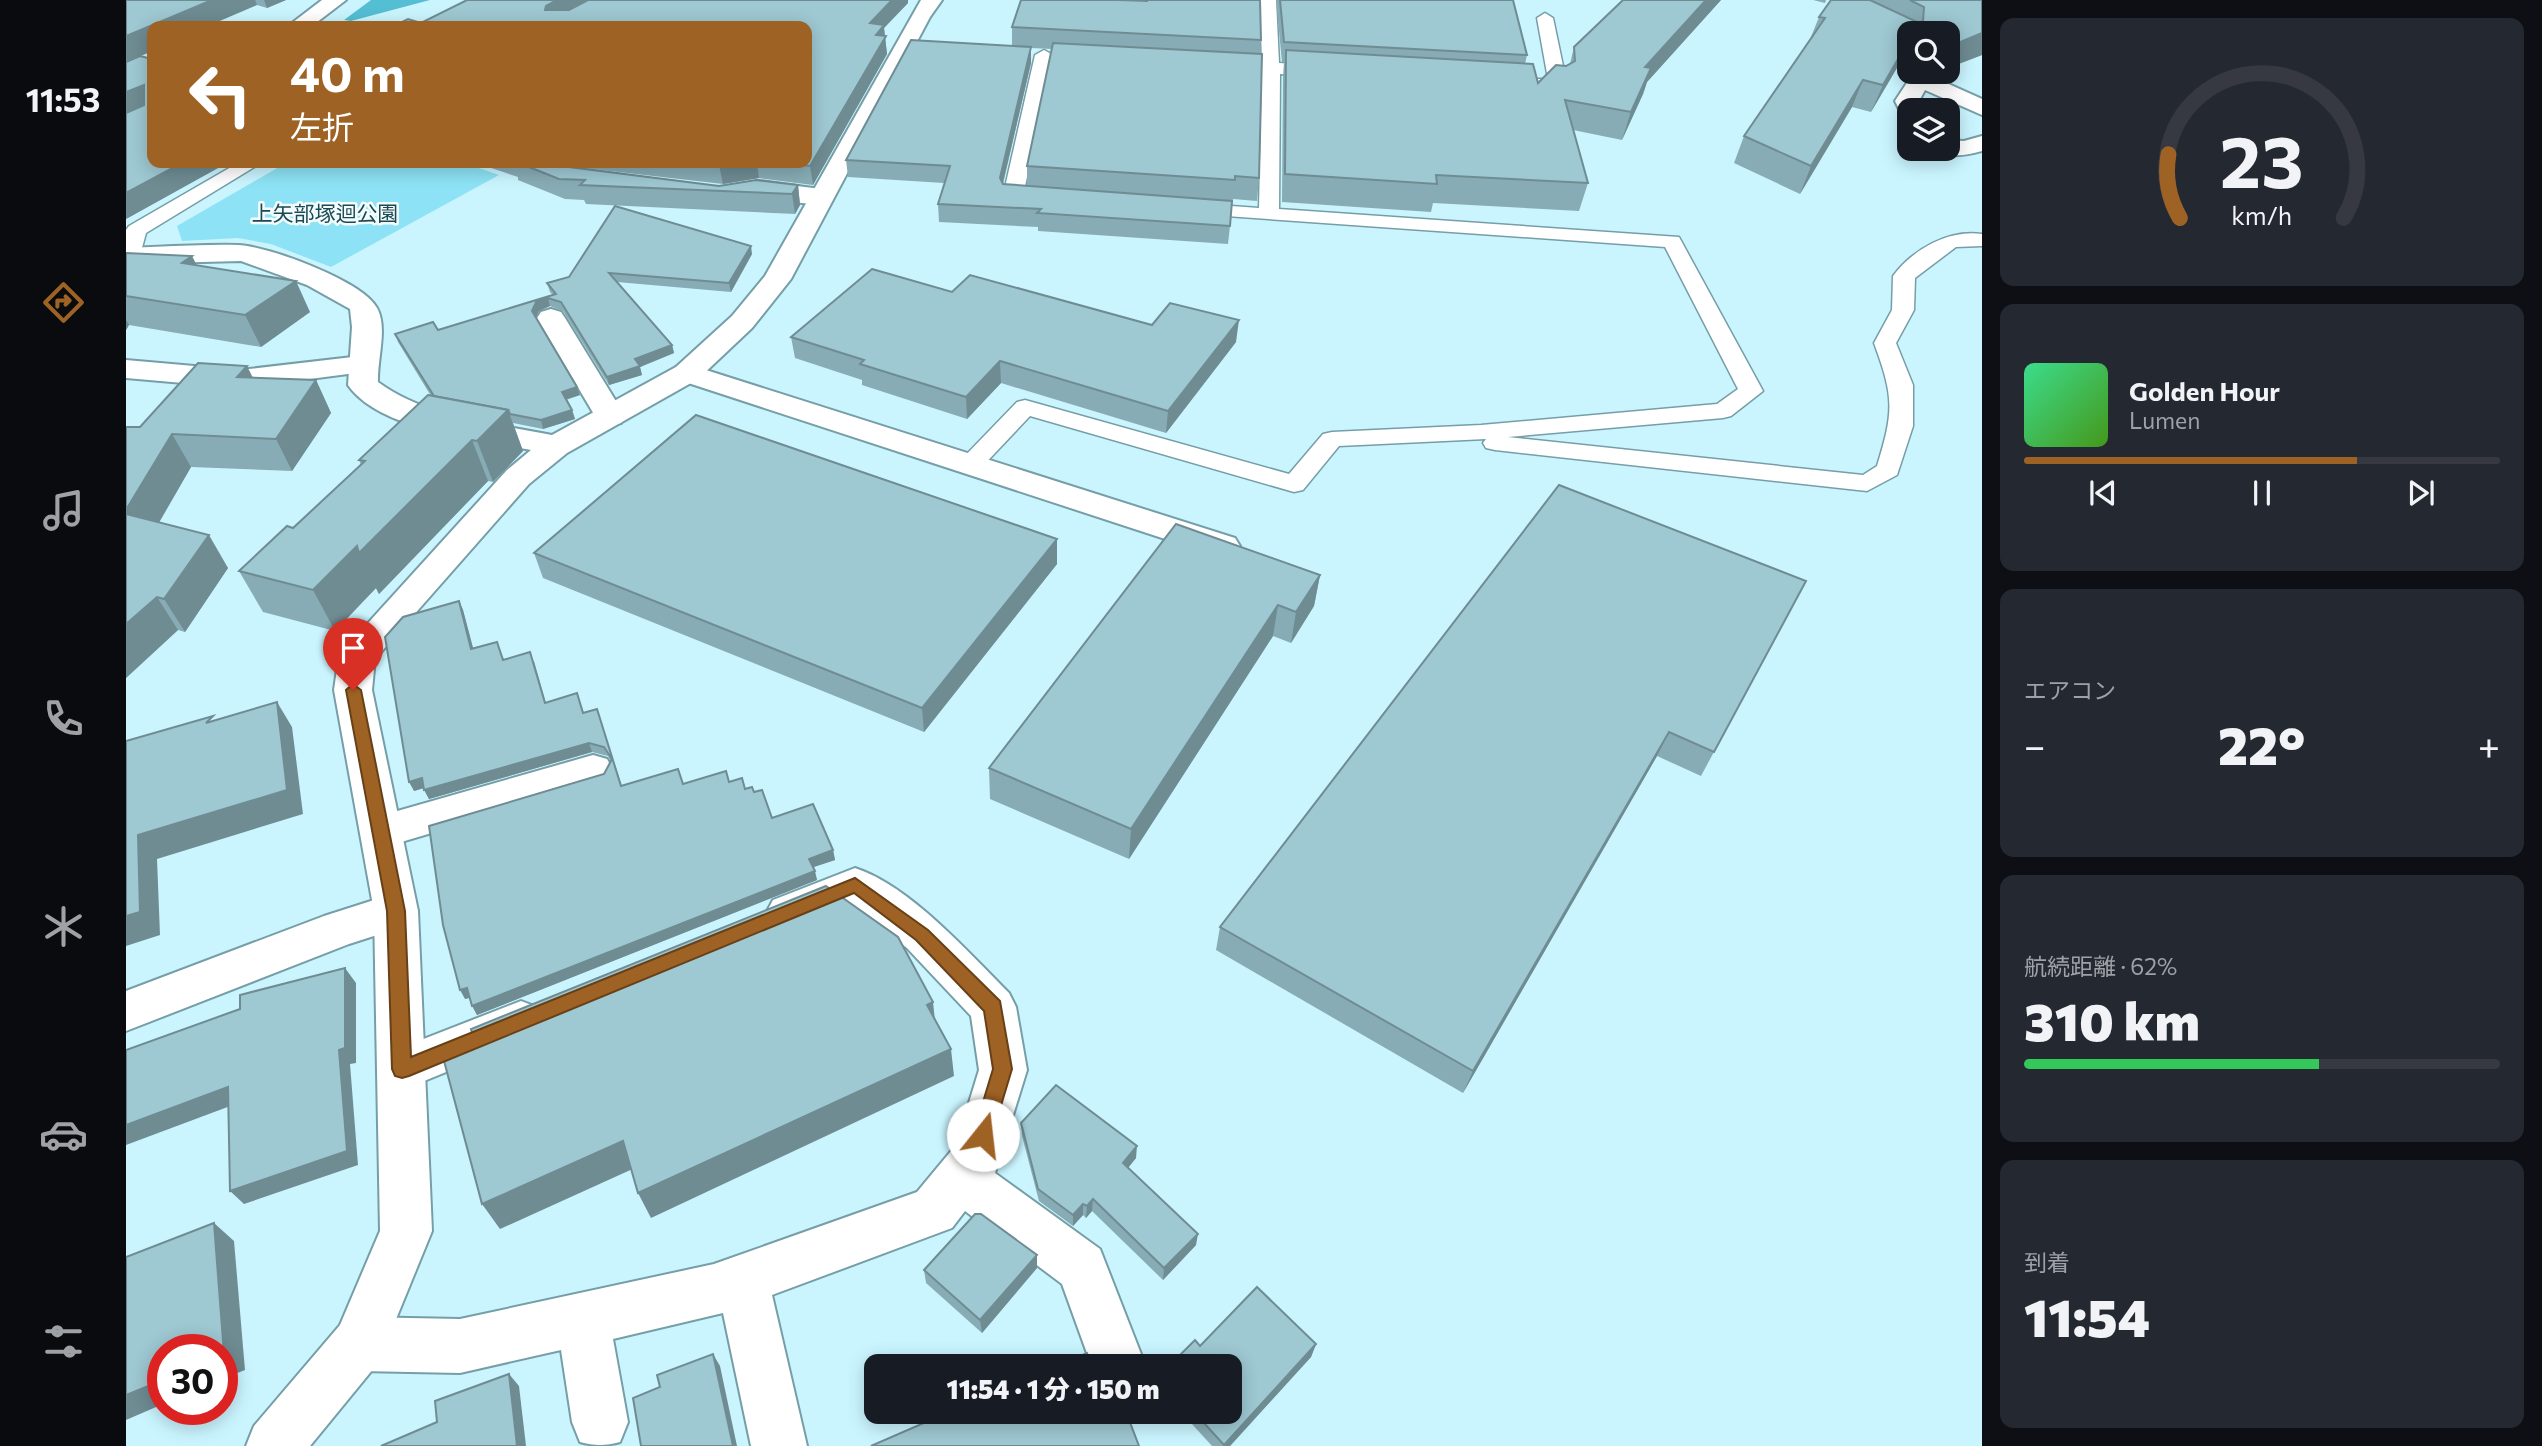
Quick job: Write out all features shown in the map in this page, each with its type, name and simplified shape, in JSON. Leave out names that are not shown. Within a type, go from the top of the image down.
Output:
[{"type":"street","points":[[305,21],[336,0]]},
{"type":"street","points":[[274,1446],[359,1344],[406,1231],[396,911],[353,690],[357,655],[518,477],[556,446],[687,373],[742,322],[777,279],[821,197],[915,48],[932,0]]},
{"type":"street","points":[[1938,84],[1982,108]]},
{"type":"street","points":[[1960,148],[1982,143]]},
{"type":"street","points":[[723,195],[759,189],[821,197]]},
{"type":"street","points":[[129,256],[241,253],[350,294],[364,308],[366,324],[361,365],[363,385],[388,404],[414,415],[556,446]]},
{"type":"street","points":[[551,318],[610,416]]},
{"type":"street","points":[[126,369],[240,379],[361,365]]},
{"type":"street","points":[[687,373],[969,466],[1256,556]]},
{"type":"street","points":[[381,832],[593,770]]},
{"type":"street","points":[[359,1344],[460,1346],[714,1290],[934,1211],[977,1157],[1003,1069],[993,1007],[922,935],[855,885],[752,927]]},
{"type":"street","points":[[126,1011],[339,929],[396,911]]},
{"type":"street","points":[[402,1069],[557,1006]]},
{"type":"street","points":[[961,1178],[1082,1267],[1114,1354]]},
{"type":"street","points":[[742,1279],[779,1446]]},
{"type":"street","points":[[583,1317],[600,1422]]},
{"type":"lane","points":[[1268,0],[1271,68],[1269,215]]},
{"type":"lane","points":[[1517,83],[1558,85],[1545,18]]},
{"type":"lane","points":[[1045,55],[1013,196],[1067,200]]},
{"type":"lane","points":[[1205,64],[1339,72]]},
{"type":"lane","points":[[129,256],[136,230],[242,168]]},
{"type":"lane","points":[[969,466],[1026,407],[1294,484],[1332,439],[1481,432],[1723,411],[1751,391],[1672,241],[1174,208]]},
{"type":"lane","points":[[1481,432],[1496,444],[1867,483],[1888,470],[1901,426],[1901,385],[1885,343],[1903,310],[1904,276],[1945,242],[1967,236],[1982,240]]},
{"type":"green space","name":"上矢部塚迴公園","points":[[277,168],[479,168],[499,175],[331,267],[271,244],[238,238],[182,241],[177,226]]},
{"type":"shaded area","points":[[371,0],[430,0],[351,21],[344,20]]},
{"type":"building","points":[[126,0],[212,0],[162,21],[147,21],[147,27],[126,36]]},
{"type":"building","points":[[467,0],[557,0],[546,6],[545,10],[569,10],[588,0],[892,0],[870,23],[884,25],[876,35],[886,36],[812,163],[812,21],[425,21]]},
{"type":"building","points":[[1021,0],[1260,0],[1261,40],[1012,27]]},
{"type":"building","points":[[1280,0],[1513,0],[1527,55],[1284,42]]},
{"type":"building","points":[[1623,0],[1706,0],[1645,67],[1651,68],[1631,112],[1565,100],[1588,183],[1436,175],[1437,184],[1285,174],[1286,50],[1533,64],[1538,83],[1556,65],[1566,66],[1575,61],[1574,47]]},
{"type":"building","points":[[1831,0],[1870,0],[1915,21],[1897,21],[1897,61],[1883,85],[1863,80],[1811,166],[1744,136],[1825,18],[1819,17]]},
{"type":"building","points":[[1910,0],[1982,0],[1982,33],[1960,42],[1960,21],[1923,21],[1924,7]]},
{"type":"building","points":[[911,40],[1031,47],[1000,178],[1003,184],[1232,201],[1230,226],[1037,213],[1041,209],[938,204],[950,166],[846,160]]},
{"type":"building","points":[[1053,43],[1262,54],[1259,178],[1235,176],[1235,180],[1027,166]]},
{"type":"building","points":[[140,56],[147,58],[147,168],[173,168],[126,193],[126,113],[144,105],[144,85],[126,92],[126,62]]},
{"type":"building","points":[[532,168],[577,168],[719,186],[756,180],[798,185],[792,194],[580,185],[585,180],[559,179]]},
{"type":"building","points":[[615,206],[751,246],[729,283],[609,273],[672,345],[635,359],[640,366],[607,377],[561,302],[548,298],[536,302],[532,311],[577,387],[562,392],[572,410],[541,420],[510,414],[508,410],[434,396],[395,334],[433,322],[438,330],[556,294],[547,283],[569,277]]},
{"type":"building","points":[[126,253],[192,256],[182,263],[296,281],[245,315],[126,296]]},
{"type":"building","points":[[872,269],[952,292],[970,275],[1152,325],[1170,303],[1239,320],[1168,411],[1000,361],[966,397],[860,364],[864,360],[791,337]]},
{"type":"building","points":[[198,363],[247,366],[237,377],[316,380],[276,439],[172,434],[126,510],[126,427],[140,427]]},
{"type":"building","points":[[428,395],[508,410],[477,441],[472,440],[359,553],[357,546],[313,590],[239,571],[287,526],[293,528],[365,461],[359,460]]},
{"type":"building","points":[[696,415],[1057,539],[922,708],[534,553]]},
{"type":"building","points":[[1559,485],[1806,581],[1714,752],[1669,732],[1473,1071],[1220,927]]},
{"type":"building","points":[[126,514],[209,535],[164,599],[157,597],[126,624]]},
{"type":"building","points":[[1176,524],[1320,575],[1296,612],[1278,605],[1131,829],[989,768]]},
{"type":"building","points":[[459,601],[471,649],[497,642],[503,660],[530,652],[545,703],[577,693],[583,713],[597,709],[621,786],[678,769],[683,784],[726,771],[729,782],[742,778],[745,789],[752,787],[754,792],[762,790],[772,818],[813,804],[833,850],[809,859],[815,871],[472,1006],[467,988],[460,990],[443,925],[429,826],[604,774],[612,759],[604,747],[589,743],[424,790],[422,778],[409,782],[385,637],[403,617]]},
{"type":"building","points":[[277,702],[287,790],[138,835],[140,912],[126,916],[126,741],[213,716],[206,723]]},
{"type":"building","points":[[826,886],[898,937],[933,1002],[927,1005],[951,1049],[638,1193],[623,1141],[482,1204],[443,1057],[475,1044],[471,1029]]},
{"type":"building","points":[[345,968],[345,1048],[339,1050],[347,1151],[230,1191],[228,1087],[126,1125],[126,1050],[240,1009],[240,995]]},
{"type":"building","points":[[1056,1085],[1137,1146],[1123,1163],[1198,1234],[1164,1268],[1093,1199],[1087,1206],[1083,1204],[1073,1215],[1038,1189],[1021,1123]]},
{"type":"building","points":[[975,1214],[981,1214],[1037,1255],[980,1320],[924,1270]]},
{"type":"building","points":[[214,1223],[222,1334],[147,1334],[147,1386],[126,1395],[126,1257]]},
{"type":"building","points":[[1257,1287],[1316,1344],[1224,1445],[1205,1424],[1242,1424],[1242,1354],[1181,1354],[1195,1340],[1200,1346]]},
{"type":"building","points":[[713,1354],[733,1446],[641,1446],[633,1398],[660,1387],[657,1375]]},
{"type":"building","points":[[509,1374],[517,1446],[381,1446],[437,1422],[435,1401]]},
{"type":"building","points":[[921,1424],[1131,1424],[1139,1446],[871,1446]]},
{"type":"route","points":[[353,690],[396,911],[402,1069],[855,885],[922,935],[993,1007],[1003,1069],[983,1135]]}]
